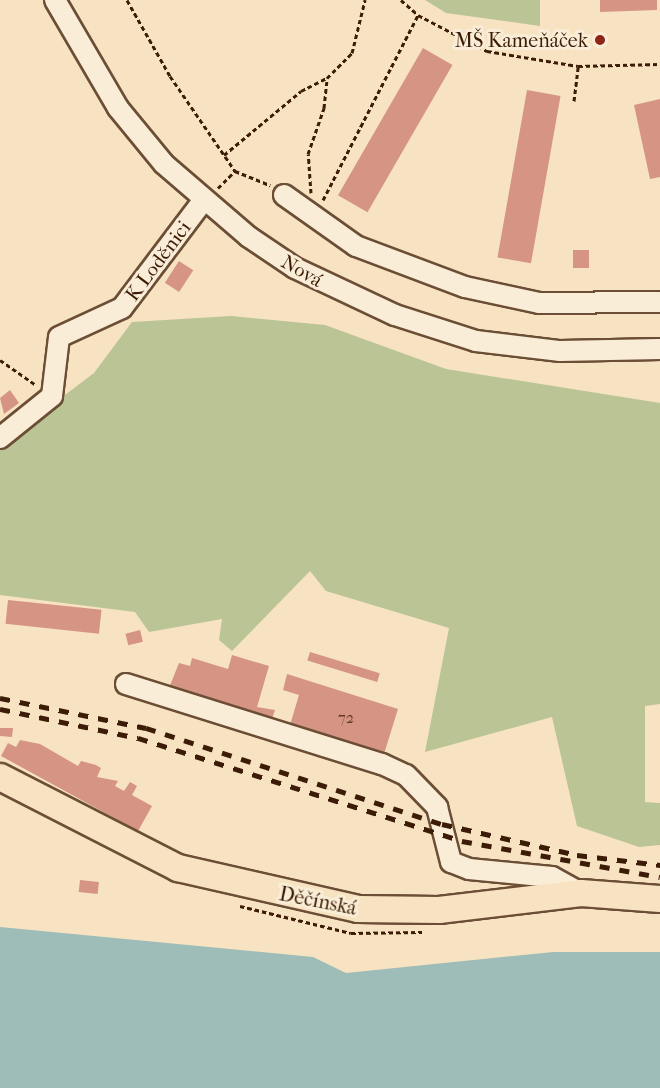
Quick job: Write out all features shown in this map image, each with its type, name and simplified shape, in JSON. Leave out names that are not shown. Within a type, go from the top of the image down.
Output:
[{"type":"main road","name":"Děčínská","points":[[0,777],[178,868],[304,899],[404,913],[581,893],[660,899]]},
{"type":"street","name":"Nová","points":[[55,0],[118,108],[203,201],[295,268],[430,328],[524,348],[660,349]]},
{"type":"street","points":[[284,195],[356,246],[465,287],[539,303],[660,302]]},
{"type":"street","name":"K Loděnici","points":[[52,396],[59,337],[122,309],[203,201]]},
{"type":"street","points":[[0,438],[52,396]]},
{"type":"street","points":[[126,684],[382,764],[406,775],[436,807],[451,862],[469,869],[552,877],[581,893]]},
{"type":"path","points":[[127,0],[235,171],[257,176],[284,195]]},
{"type":"path","points":[[224,155],[301,91],[327,78],[352,53],[365,0]]},
{"type":"path","points":[[401,0],[418,15],[487,51],[578,66],[660,64]]},
{"type":"path","points":[[314,218],[418,15]]},
{"type":"path","points":[[574,101],[578,66]]},
{"type":"path","points":[[314,218],[308,154],[324,108],[327,78]]},
{"type":"path","points":[[203,201],[235,171]]},
{"type":"path","points":[[0,360],[52,396]]},
{"type":"green space","points":[[425,0],[540,0],[540,26],[446,13]]},
{"type":"green space","points":[[231,316],[325,325],[446,369],[660,403],[660,704],[645,706],[645,802],[660,803],[660,845],[639,847],[577,826],[552,717],[425,752],[449,628],[326,591],[310,571],[232,651],[219,640],[222,619],[149,632],[135,612],[0,595],[0,444],[94,373],[132,322]]},
{"type":"water","points":[[0,927],[313,957],[346,973],[553,952],[660,952],[660,1088],[0,1088]]},
{"type":"building","points":[[600,0],[657,0],[657,10],[600,12]]},
{"type":"building","points":[[423,48],[452,65],[367,212],[338,195]]},
{"type":"building","points":[[527,90],[560,96],[531,263],[497,257]]},
{"type":"building","points":[[660,99],[660,177],[650,179],[634,105]]},
{"type":"building","points":[[573,250],[589,250],[589,268],[573,268]]},
{"type":"building","points":[[179,261],[193,270],[179,292],[165,283]]},
{"type":"building","points":[[10,390],[19,403],[4,414],[0,398]]},
{"type":"building","points":[[8,600],[101,610],[99,634],[5,624]]},
{"type":"building","points":[[140,630],[143,642],[128,645],[125,634]]},
{"type":"building","points":[[310,652],[380,673],[377,682],[307,661]]},
{"type":"building","points":[[232,655],[269,666],[257,707],[275,710],[272,719],[169,688],[179,663],[190,666],[192,658],[228,669]]},
{"type":"building","points":[[287,674],[398,709],[384,754],[290,725],[299,695],[283,690]]},
{"type":"building","points":[[0,728],[13,728],[12,737],[0,736]]},
{"type":"building","points":[[20,740],[40,744],[78,766],[81,761],[96,765],[101,768],[97,777],[118,781],[115,786],[124,791],[130,782],[137,786],[132,795],[152,806],[138,831],[1,756],[8,743],[16,747]]},
{"type":"building","points":[[80,880],[99,882],[98,894],[79,892]]},
{"type":"railway","points":[[0,698],[146,728],[442,824],[577,855],[660,865]]},
{"type":"railway","points":[[0,709],[138,738],[462,841],[660,877]]},
{"type":"place","name":"MŠ Kameňáček","points":[[600,40]]}]
